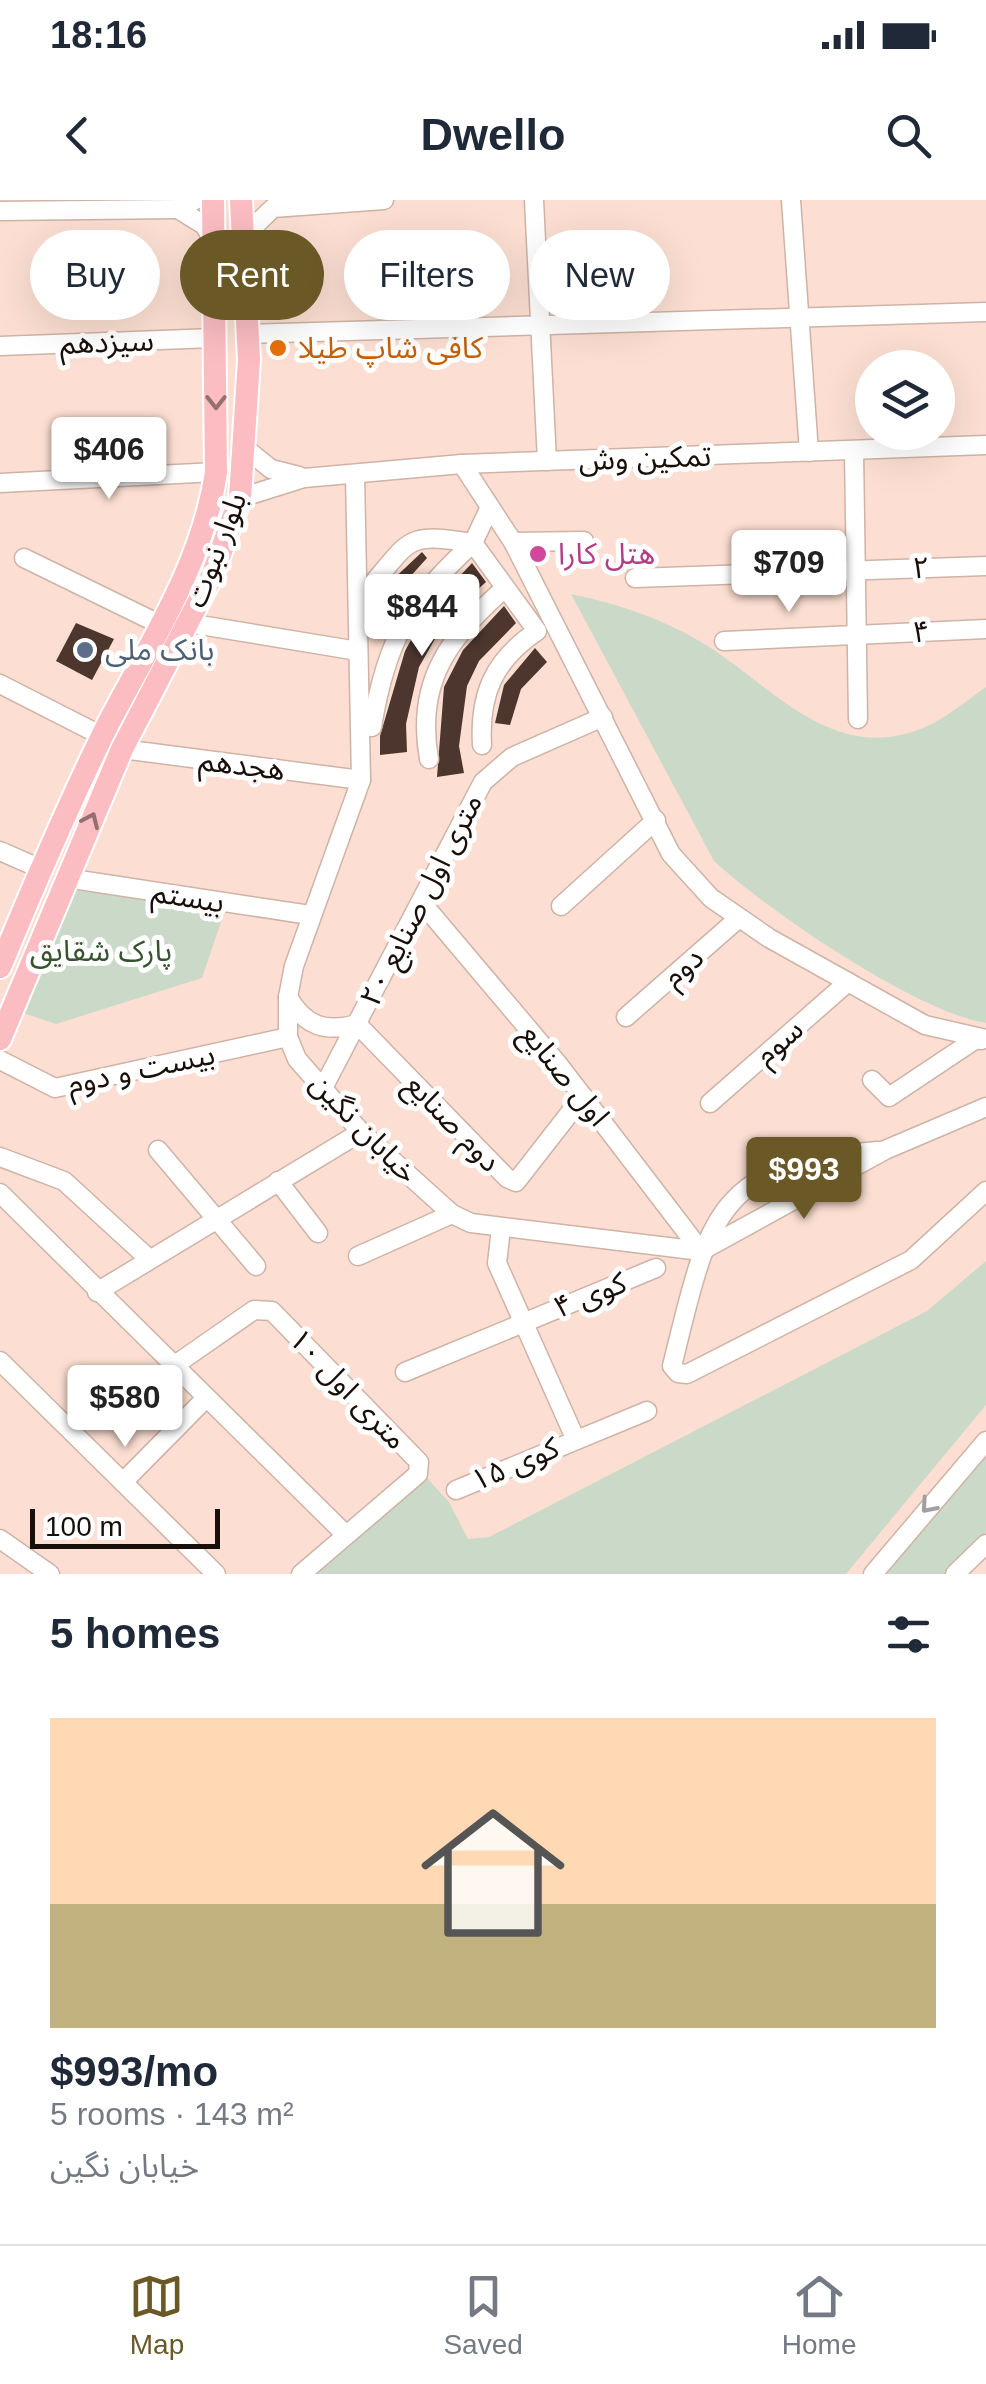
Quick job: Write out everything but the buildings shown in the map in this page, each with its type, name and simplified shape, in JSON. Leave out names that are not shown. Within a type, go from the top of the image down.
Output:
[{"type":"main road","name":"بلوار نبوت","points":[[212,230],[213,200]]},
{"type":"main road","name":"بلوار نبوت","points":[[241,200],[242,230]]},
{"type":"main road","name":"بلوار نبوت","points":[[0,1039],[66,878],[158,624],[202,537],[216,472],[214,320]]},
{"type":"main road","name":"بلوار نبوت","points":[[0,967],[41,869],[112,743],[188,623],[213,574],[240,498],[246,449],[246,320]]},
{"type":"main road","points":[[216,366],[231,352],[249,360]]},
{"type":"street","points":[[250,230],[273,208],[384,200]]},
{"type":"street","points":[[534,200],[547,461]]},
{"type":"street","points":[[790,200],[809,452]]},
{"type":"street","points":[[0,210],[187,204],[207,230]]},
{"type":"street","points":[[248,334],[986,312]]},
{"type":"street","name":"سیزدهم","points":[[0,346],[214,338]]},
{"type":"street","name":"تمکین وش","points":[[304,478],[462,464],[986,445]]},
{"type":"street","points":[[246,449],[271,469],[304,478]]},
{"type":"street","points":[[854,451],[858,719]]},
{"type":"street","points":[[462,464],[513,542],[671,854],[711,898],[740,918],[925,1025],[983,1040]]},
{"type":"street","points":[[0,483],[216,472]]},
{"type":"street","points":[[288,1037],[288,997],[310,915],[361,780],[355,474]]},
{"type":"street","points":[[240,498],[304,478]]},
{"type":"street","points":[[372,727],[380,674],[410,607],[473,543],[490,507]]},
{"type":"street","points":[[368,589],[414,538],[426,536],[473,543],[537,631],[496,667],[480,716],[482,745]]},
{"type":"street","points":[[513,542],[584,541]]},
{"type":"street","points":[[24,558],[158,624]]},
{"type":"street","name":"۲","points":[[635,578],[986,566]]},
{"type":"street","points":[[429,759],[425,714],[430,689],[462,625],[505,588]]},
{"type":"street","points":[[188,623],[358,650]]},
{"type":"street","name":"۴","points":[[724,641],[986,628]]},
{"type":"street","name":"هجدهم","points":[[0,684],[112,743],[361,780]]},
{"type":"street","name":"۲۰ متری اول صنایع","points":[[323,1088],[423,904],[474,797],[494,769],[604,717]]},
{"type":"street","points":[[562,906],[656,820]]},
{"type":"street","points":[[0,852],[41,869]]},
{"type":"street","name":"بیستم","points":[[66,878],[310,915]]},
{"type":"street","name":"اول صنایع","points":[[423,904],[583,1096],[701,1251]]},
{"type":"street","name":"دوم","points":[[626,1017],[740,918]]},
{"type":"street","name":"سوم","points":[[710,1102],[848,982]]},
{"type":"street","points":[[288,997],[298,1015],[316,1026],[337,1030],[357,1024]]},
{"type":"street","name":"دوم صنایع","points":[[357,1024],[506,1178],[516,1182],[583,1096]]},
{"type":"street","name":"بیست و دوم","points":[[0,1060],[55,1088],[288,1037]]},
{"type":"street","name":"خیابان نگین","points":[[288,1037],[297,1059],[361,1132],[452,1214],[501,1229],[701,1251]]},
{"type":"street","points":[[872,1080],[888,1097],[983,1040]]},
{"type":"street","points":[[701,1251],[885,1150],[986,1107]]},
{"type":"street","points":[[98,1292],[148,1258],[361,1132]]},
{"type":"street","points":[[158,1150],[256,1266]]},
{"type":"street","points":[[885,1150],[811,1159],[763,1176],[720,1212],[701,1251],[672,1366],[688,1374],[911,1260],[986,1191]]},
{"type":"street","points":[[0,1158],[64,1181],[148,1258]]},
{"type":"street","points":[[278,1181],[318,1233]]},
{"type":"street","points":[[0,1193],[345,1534],[301,1574]]},
{"type":"street","points":[[358,1256],[452,1214]]},
{"type":"street","points":[[501,1229],[497,1263],[575,1438]]},
{"type":"street","name":"کوی ۴","points":[[405,1372],[656,1268]]},
{"type":"street","name":"۱۰ متری اول","points":[[172,1367],[254,1310],[272,1312],[420,1466],[418,1474],[345,1534]]},
{"type":"street","points":[[0,1361],[216,1574]]},
{"type":"street","points":[[123,1482],[206,1398]]},
{"type":"street","name":"کوی ۱۵","points":[[456,1490],[646,1410]]},
{"type":"street","points":[[873,1574],[986,1441]]},
{"type":"street","points":[[0,1539],[50,1574]]},
{"type":"street","points":[[956,1574],[986,1544]]},
{"type":"green space","points":[[571,594],[674,627],[797,710],[846,733],[872,738],[912,732],[946,716],[986,687],[986,1023],[956,1015],[883,980],[805,931],[714,861]]},
{"type":"green space","name":"پارک شقایق","points":[[65,889],[225,910],[202,978],[56,1024],[14,1010]]},
{"type":"green space","points":[[986,1261],[986,1405],[846,1574],[311,1574],[427,1478],[449,1502],[468,1539],[489,1537],[927,1311]]},
{"type":"green space","points":[[986,1452],[986,1534],[947,1574],[884,1574]]},
{"type":"place","name":"کافی شاپ طیلا","points":[[278,348]]},
{"type":"place","name":"هتل کارا","points":[[538,554]]},
{"type":"place","name":"بانک ملی","points":[[85,650]]}]
